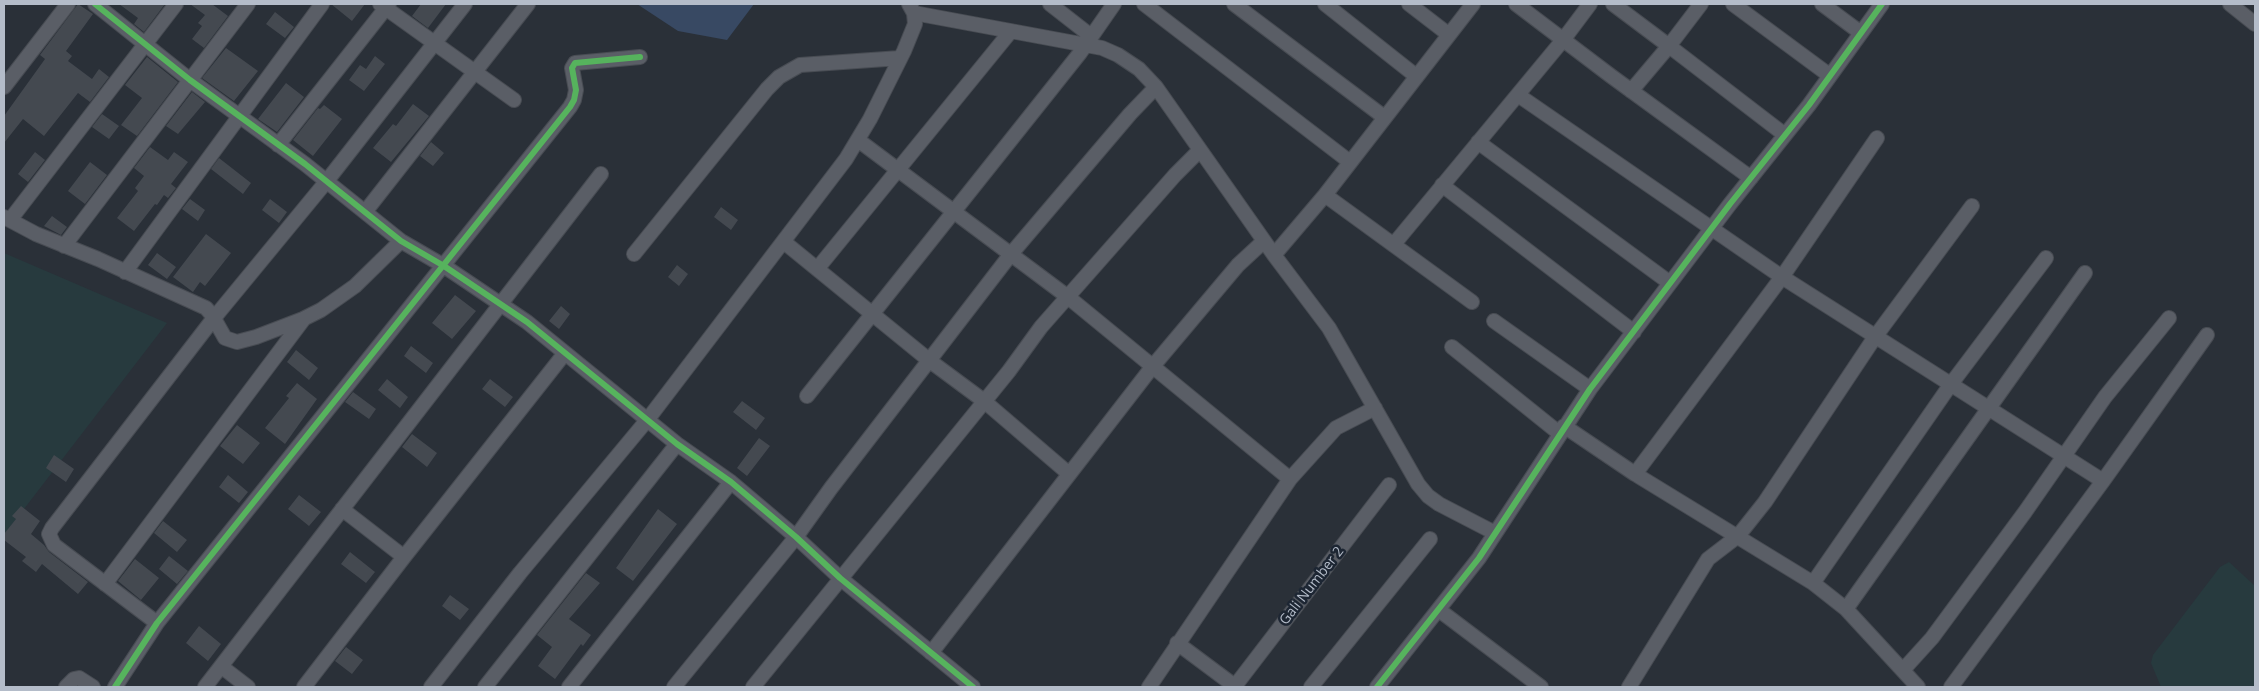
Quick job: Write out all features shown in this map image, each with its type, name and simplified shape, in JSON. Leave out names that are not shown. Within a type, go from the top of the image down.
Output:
[{"type":"street","points":[[4,87],[68,4]]},
{"type":"street","points":[[95,4],[190,80],[239,115],[398,238],[501,303],[677,444],[731,482],[796,537],[840,578],[974,687]]},
{"type":"street","points":[[176,4],[7,219],[206,308],[218,327],[231,341],[245,340],[304,319],[321,310],[355,286],[398,238]]},
{"type":"street","points":[[64,246],[248,4]]},
{"type":"street","points":[[125,272],[322,4]]},
{"type":"street","points":[[157,624],[54,545],[49,534],[218,327],[326,182],[465,4]]},
{"type":"street","points":[[365,212],[528,4]]},
{"type":"street","points":[[1050,4],[1085,45]]},
{"type":"street","points":[[807,396],[953,210],[1068,68],[1114,4]]},
{"type":"street","points":[[1144,4],[1350,162]]},
{"type":"street","points":[[1234,4],[1384,117]]},
{"type":"street","points":[[1325,4],[1416,76]]},
{"type":"street","points":[[1409,4],[1448,34]]},
{"type":"street","points":[[1274,255],[1325,195],[1473,4]]},
{"type":"street","points":[[1516,4],[1751,178]]},
{"type":"street","points":[[1394,244],[1563,40],[1590,4]]},
{"type":"street","points":[[1613,4],[1785,135]]},
{"type":"street","points":[[1631,91],[1670,46],[1701,4]]},
{"type":"street","points":[[1733,4],[1829,75]]},
{"type":"street","points":[[1822,4],[1861,33]]},
{"type":"street","points":[[1376,687],[1479,558],[1590,389],[1785,135],[1882,4]]},
{"type":"street","points":[[2230,4],[2255,24]]},
{"type":"street","points":[[278,145],[385,5],[514,100]]},
{"type":"street","points":[[431,687],[520,573],[648,419],[784,242],[858,140],[902,54],[912,14],[1009,34],[1102,48],[1118,55],[1139,69],[1195,154],[1329,328],[1372,410],[1418,484],[1428,496],[1439,504],[1494,536]]},
{"type":"street","points":[[817,269],[1009,34]]},
{"type":"street","points":[[634,254],[767,89],[779,78],[800,66],[902,54]]},
{"type":"street","points":[[115,687],[157,624],[570,107],[576,90],[572,68],[579,62],[640,57]]},
{"type":"street","points":[[674,687],[796,537],[831,488],[1011,254],[1152,91]]},
{"type":"street","points":[[1518,95],[1782,277],[1989,406],[2103,481]]},
{"type":"street","points":[[1635,474],[1782,277],[1877,138]]},
{"type":"street","points":[[858,140],[1068,296],[1290,478]]},
{"type":"street","points":[[1478,142],[1670,283]]},
{"type":"street","points":[[753,687],[984,401],[1041,327],[1174,174],[1195,154]]},
{"type":"street","points":[[206,687],[601,174]]},
{"type":"street","points":[[1442,186],[1634,332]]},
{"type":"street","points":[[1325,195],[1472,302]]},
{"type":"street","points":[[1629,687],[1708,559],[1738,536],[1765,502],[1876,337],[1972,206]]},
{"type":"street","points":[[784,242],[930,361],[984,401],[1068,473]]},
{"type":"street","points":[[932,653],[1068,473],[1152,366],[1238,265],[1262,243]]},
{"type":"street","points":[[1813,583],[1951,384],[2046,258]]},
{"type":"street","points":[[1846,609],[2085,273]]},
{"type":"street","points":[[1903,670],[1932,638],[1972,586],[2105,397],[2169,318]]},
{"type":"street","points":[[104,584],[304,319]]},
{"type":"street","points":[[1494,321],[1590,389]]},
{"type":"street","points":[[1951,687],[2103,481],[2207,335]]},
{"type":"street","points":[[1452,347],[1562,430],[1813,583],[1846,609],[1918,687]]},
{"type":"street","points":[[304,687],[565,354]]},
{"type":"street","points":[[1148,687],[1290,478],[1336,428],[1372,410]]},
{"type":"street","points":[[485,687],[677,444]]},
{"type":"street","points":[[569,687],[731,482]]},
{"type":"street","name":"Gali Number 2","points":[[1236,687],[1389,485]]},
{"type":"street","points":[[342,508],[404,557]]},
{"type":"street","points":[[1311,687],[1430,539]]},
{"type":"street","points":[[1439,610],[1541,687]]},
{"type":"street","points":[[1177,643],[1236,687]]},
{"type":"street","points":[[222,667],[248,687]]},
{"type":"street","points":[[66,687],[74,679],[79,678],[94,687]]},
{"type":"green space","points":[[4,253],[167,323],[4,535]]},
{"type":"green space","points":[[2229,562],[2255,586],[2255,687],[2161,687],[2151,663],[2153,655],[2220,567]]},
{"type":"water","points":[[637,4],[754,4],[727,40],[678,31]]},
{"type":"building","points":[[78,4],[93,14],[66,51],[72,56],[68,61],[92,79],[99,69],[109,77],[90,102],[78,93],[44,136],[23,119],[4,143],[4,116],[45,59],[40,55]]},
{"type":"building","points":[[119,4],[165,4],[144,32],[134,24],[138,18]]},
{"type":"building","points":[[190,4],[212,4],[228,16],[204,48],[192,39],[202,26],[198,23],[205,15]]},
{"type":"building","points":[[331,4],[365,4],[352,21]]},
{"type":"building","points":[[421,4],[446,4],[428,28],[412,16]]},
{"type":"building","points":[[275,12],[294,27],[285,38],[266,24]]},
{"type":"building","points":[[226,48],[258,71],[234,101],[202,78]]},
{"type":"building","points":[[375,56],[385,64],[364,91],[349,80],[360,65],[366,69]]},
{"type":"building","points":[[147,57],[178,82],[137,136],[121,125],[142,98],[125,85]]},
{"type":"building","points":[[286,83],[304,97],[277,132],[258,119]]},
{"type":"building","points":[[192,92],[205,102],[178,134],[166,126]]},
{"type":"building","points":[[413,104],[429,116],[391,162],[373,148],[393,124],[396,126]]},
{"type":"building","points":[[324,105],[342,119],[313,156],[293,140],[318,108],[320,109]]},
{"type":"building","points":[[102,114],[119,126],[109,139],[92,127]]},
{"type":"building","points":[[431,142],[444,153],[433,166],[420,156]]},
{"type":"building","points":[[150,147],[168,160],[174,152],[188,162],[171,184],[176,188],[168,198],[164,195],[157,205],[155,204],[134,231],[117,218],[138,191],[135,188],[144,176],[134,168]]},
{"type":"building","points":[[35,152],[45,160],[28,182],[18,174]]},
{"type":"building","points":[[219,158],[251,183],[243,194],[211,169]]},
{"type":"building","points":[[90,162],[107,175],[85,204],[68,191]]},
{"type":"building","points":[[190,199],[205,210],[198,221],[182,209]]},
{"type":"building","points":[[270,199],[287,212],[279,223],[262,210]]},
{"type":"building","points":[[721,207],[738,220],[731,230],[714,217]]},
{"type":"building","points":[[52,216],[67,227],[61,235],[44,226]]},
{"type":"building","points":[[206,234],[231,253],[205,286],[200,282],[193,292],[173,277]]},
{"type":"building","points":[[157,253],[176,267],[167,279],[148,265]]},
{"type":"building","points":[[677,265],[688,274],[679,286],[668,277]]},
{"type":"building","points":[[455,295],[476,311],[452,339],[432,323]]},
{"type":"building","points":[[561,306],[570,314],[559,329],[549,321]]},
{"type":"building","points":[[411,346],[433,363],[426,373],[404,356]]},
{"type":"building","points":[[296,350],[318,368],[309,380],[287,362]]},
{"type":"building","points":[[387,379],[408,397],[400,408],[378,390]]},
{"type":"building","points":[[490,379],[513,397],[505,407],[482,389]]},
{"type":"building","points":[[297,383],[317,399],[285,444],[265,428],[289,398],[286,396]]},
{"type":"building","points":[[353,392],[376,409],[369,419],[345,402]]},
{"type":"building","points":[[742,401],[765,418],[756,430],[733,412]]},
{"type":"building","points":[[237,425],[260,443],[243,464],[220,446]]},
{"type":"building","points":[[412,434],[437,453],[427,467],[402,447]]},
{"type":"building","points":[[759,438],[770,446],[747,476],[737,468]]},
{"type":"building","points":[[54,455],[74,469],[66,482],[46,468]]},
{"type":"building","points":[[228,475],[248,492],[239,503],[219,487]]},
{"type":"building","points":[[299,495],[321,512],[309,526],[288,509]]},
{"type":"building","points":[[21,506],[40,521],[31,534],[49,552],[88,582],[78,594],[42,564],[36,572],[22,561],[26,557],[4,540],[4,534],[16,519],[12,516]]},
{"type":"building","points":[[658,509],[677,524],[633,581],[616,568]]},
{"type":"building","points":[[163,521],[187,540],[177,552],[154,533]]},
{"type":"building","points":[[350,552],[375,572],[366,583],[341,564]]},
{"type":"building","points":[[169,556],[188,571],[177,584],[159,569]]},
{"type":"building","points":[[135,559],[159,578],[141,600],[118,581]]},
{"type":"building","points":[[586,573],[600,583],[569,619],[591,635],[583,646],[581,644],[555,679],[538,666],[552,647],[537,635]]},
{"type":"building","points":[[450,595],[469,609],[460,620],[442,606]]},
{"type":"building","points":[[199,626],[221,644],[208,661],[186,643]]},
{"type":"building","points":[[346,647],[363,660],[352,674],[335,661]]},
{"type":"cycle path","points":[[95,4],[190,80],[305,164],[401,241],[444,266],[527,322],[677,444],[731,482],[796,537],[840,578],[973,687]]},
{"type":"cycle path","points":[[1377,687],[1479,558],[1590,389],[1730,204],[1809,105],[1882,4]]},
{"type":"cycle path","points":[[115,687],[157,623],[570,107],[576,90],[572,68],[575,63],[640,57]]}]
